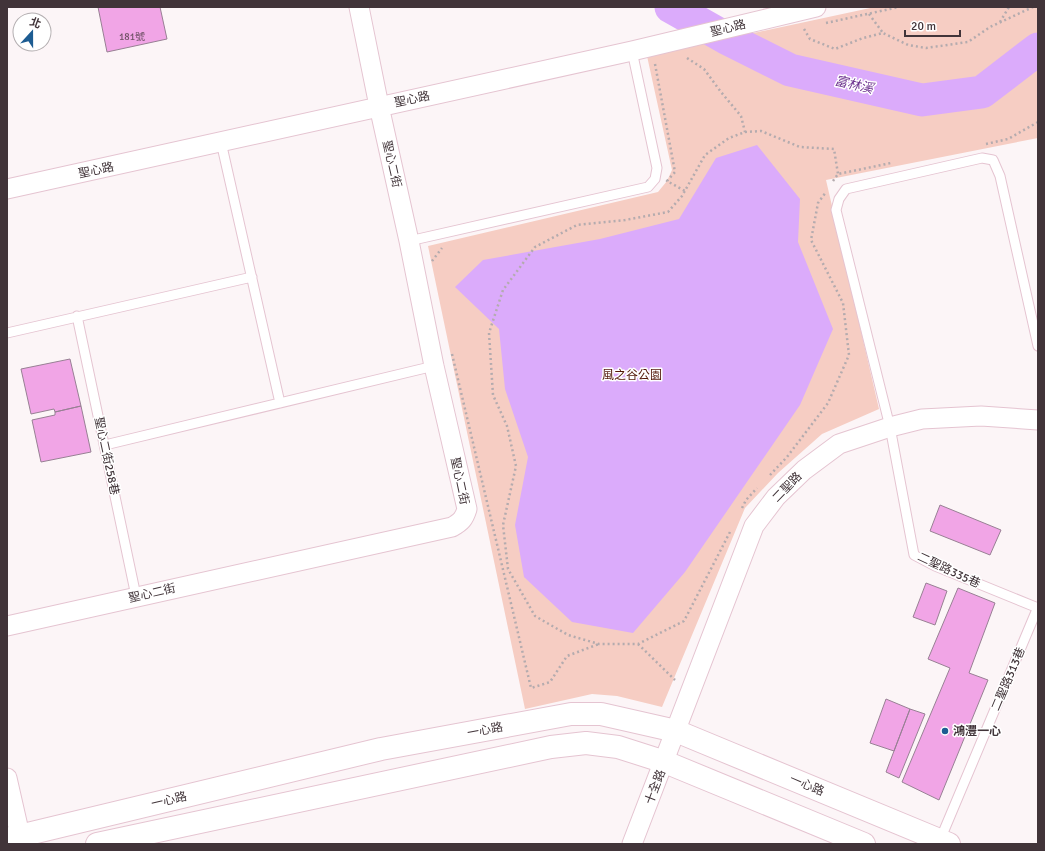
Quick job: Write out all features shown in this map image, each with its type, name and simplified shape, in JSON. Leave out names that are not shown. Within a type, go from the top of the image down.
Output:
[{"type":"street","name":"聖心二街","points":[[7,626],[136,596],[452,527],[460,523],[465,517],[467,509],[434,366],[359,7]]},
{"type":"street","name":"聖心路","points":[[7,189],[632,51],[758,21],[821,15]]},
{"type":"street","name":"二聖路","points":[[676,730],[754,526],[776,497],[810,465],[839,444],[890,427],[922,419],[981,416],[1038,420]]},
{"type":"street","name":"一心路","points":[[16,839],[381,749],[571,714],[601,714],[676,730],[945,842]]},
{"type":"street","name":"十全路","points":[[632,844],[665,762],[676,730]]},
{"type":"street","points":[[97,844],[551,747],[586,743],[618,747],[665,762],[864,844]]},
{"type":"street","points":[[7,778],[16,839]]},
{"type":"lane","points":[[409,241],[648,187],[655,179],[657,168],[632,51]]},
{"type":"lane","points":[[221,142],[280,403]]},
{"type":"lane","points":[[890,427],[836,210],[839,199],[846,189],[982,158],[993,160],[1000,176],[1038,346]]},
{"type":"lane","points":[[7,333],[252,276]]},
{"type":"lane","name":"聖心二街258巷","points":[[77,316],[136,596]]},
{"type":"lane","points":[[105,445],[434,366]]},
{"type":"lane","name":"二聖路335巷","points":[[890,427],[914,555],[935,566],[1038,607]]},
{"type":"lane","name":"二聖路313巷","points":[[945,842],[1038,607]]},
{"type":"path","points":[[821,15],[869,14],[899,7]]},
{"type":"path","points":[[1000,22],[1009,7]]},
{"type":"path","points":[[869,14],[883,34],[908,45],[926,48],[968,42],[990,27],[1033,7]]},
{"type":"path","points":[[811,26],[803,28],[810,39],[835,49],[863,38],[883,34]]},
{"type":"path","points":[[692,54],[684,56],[704,69],[721,92],[742,116],[745,132]]},
{"type":"path","points":[[654,62],[675,172],[664,186]]},
{"type":"path","points":[[733,526],[684,621],[638,644],[599,644],[568,635],[535,616],[508,569],[503,525],[516,466],[507,426],[493,395],[489,333],[503,290],[535,247],[577,225],[625,220],[668,212],[685,191],[705,155],[729,138],[745,132],[761,131],[800,147],[834,150],[838,174],[818,204],[811,240],[844,303],[849,355],[828,404],[787,456],[767,478]]},
{"type":"path","points":[[667,181],[685,191]]},
{"type":"path","points":[[431,262],[443,247]]},
{"type":"path","points":[[451,347],[531,688],[550,682],[567,656],[599,644]]},
{"type":"path","points":[[740,513],[746,500],[762,484]]},
{"type":"path","points":[[638,644],[690,693]]},
{"type":"green space","name":"風之谷公園","points":[[875,7],[1038,7],[1038,138],[826,180],[879,409],[822,434],[778,473],[745,508],[662,707],[617,696],[592,694],[525,709],[428,246],[658,192],[667,181],[672,170],[647,56]]},
{"type":"shaded area","points":[[757,145],[800,199],[798,242],[833,329],[800,405],[685,572],[633,633],[572,622],[524,577],[515,525],[528,457],[505,389],[499,329],[455,287],[483,260],[600,239],[679,219],[716,158]]},
{"type":"building","points":[[98,7],[160,7],[167,39],[107,52]]},
{"type":"building","points":[[70,359],[81,406],[55,412],[54,409],[31,414],[21,369]]},
{"type":"building","points":[[81,406],[91,452],[41,462],[32,420],[55,415],[55,412]]},
{"type":"building","points":[[940,505],[1001,530],[990,555],[930,531]]},
{"type":"building","points":[[926,583],[947,591],[935,625],[913,617]]},
{"type":"building","name":"鴻灃一心","points":[[958,588],[995,603],[969,673],[988,680],[939,800],[902,782],[950,668],[928,659]]},
{"type":"building","points":[[886,699],[910,709],[894,751],[870,743]]},
{"type":"building","points":[[910,709],[925,714],[899,778],[886,772]]},
{"type":"waterway","name":"富林溪","points":[[671,7],[726,38],[790,70],[922,100],[982,92],[1038,49]]},
{"type":"place","name":"鴻灃一心","points":[[945,731]]}]
